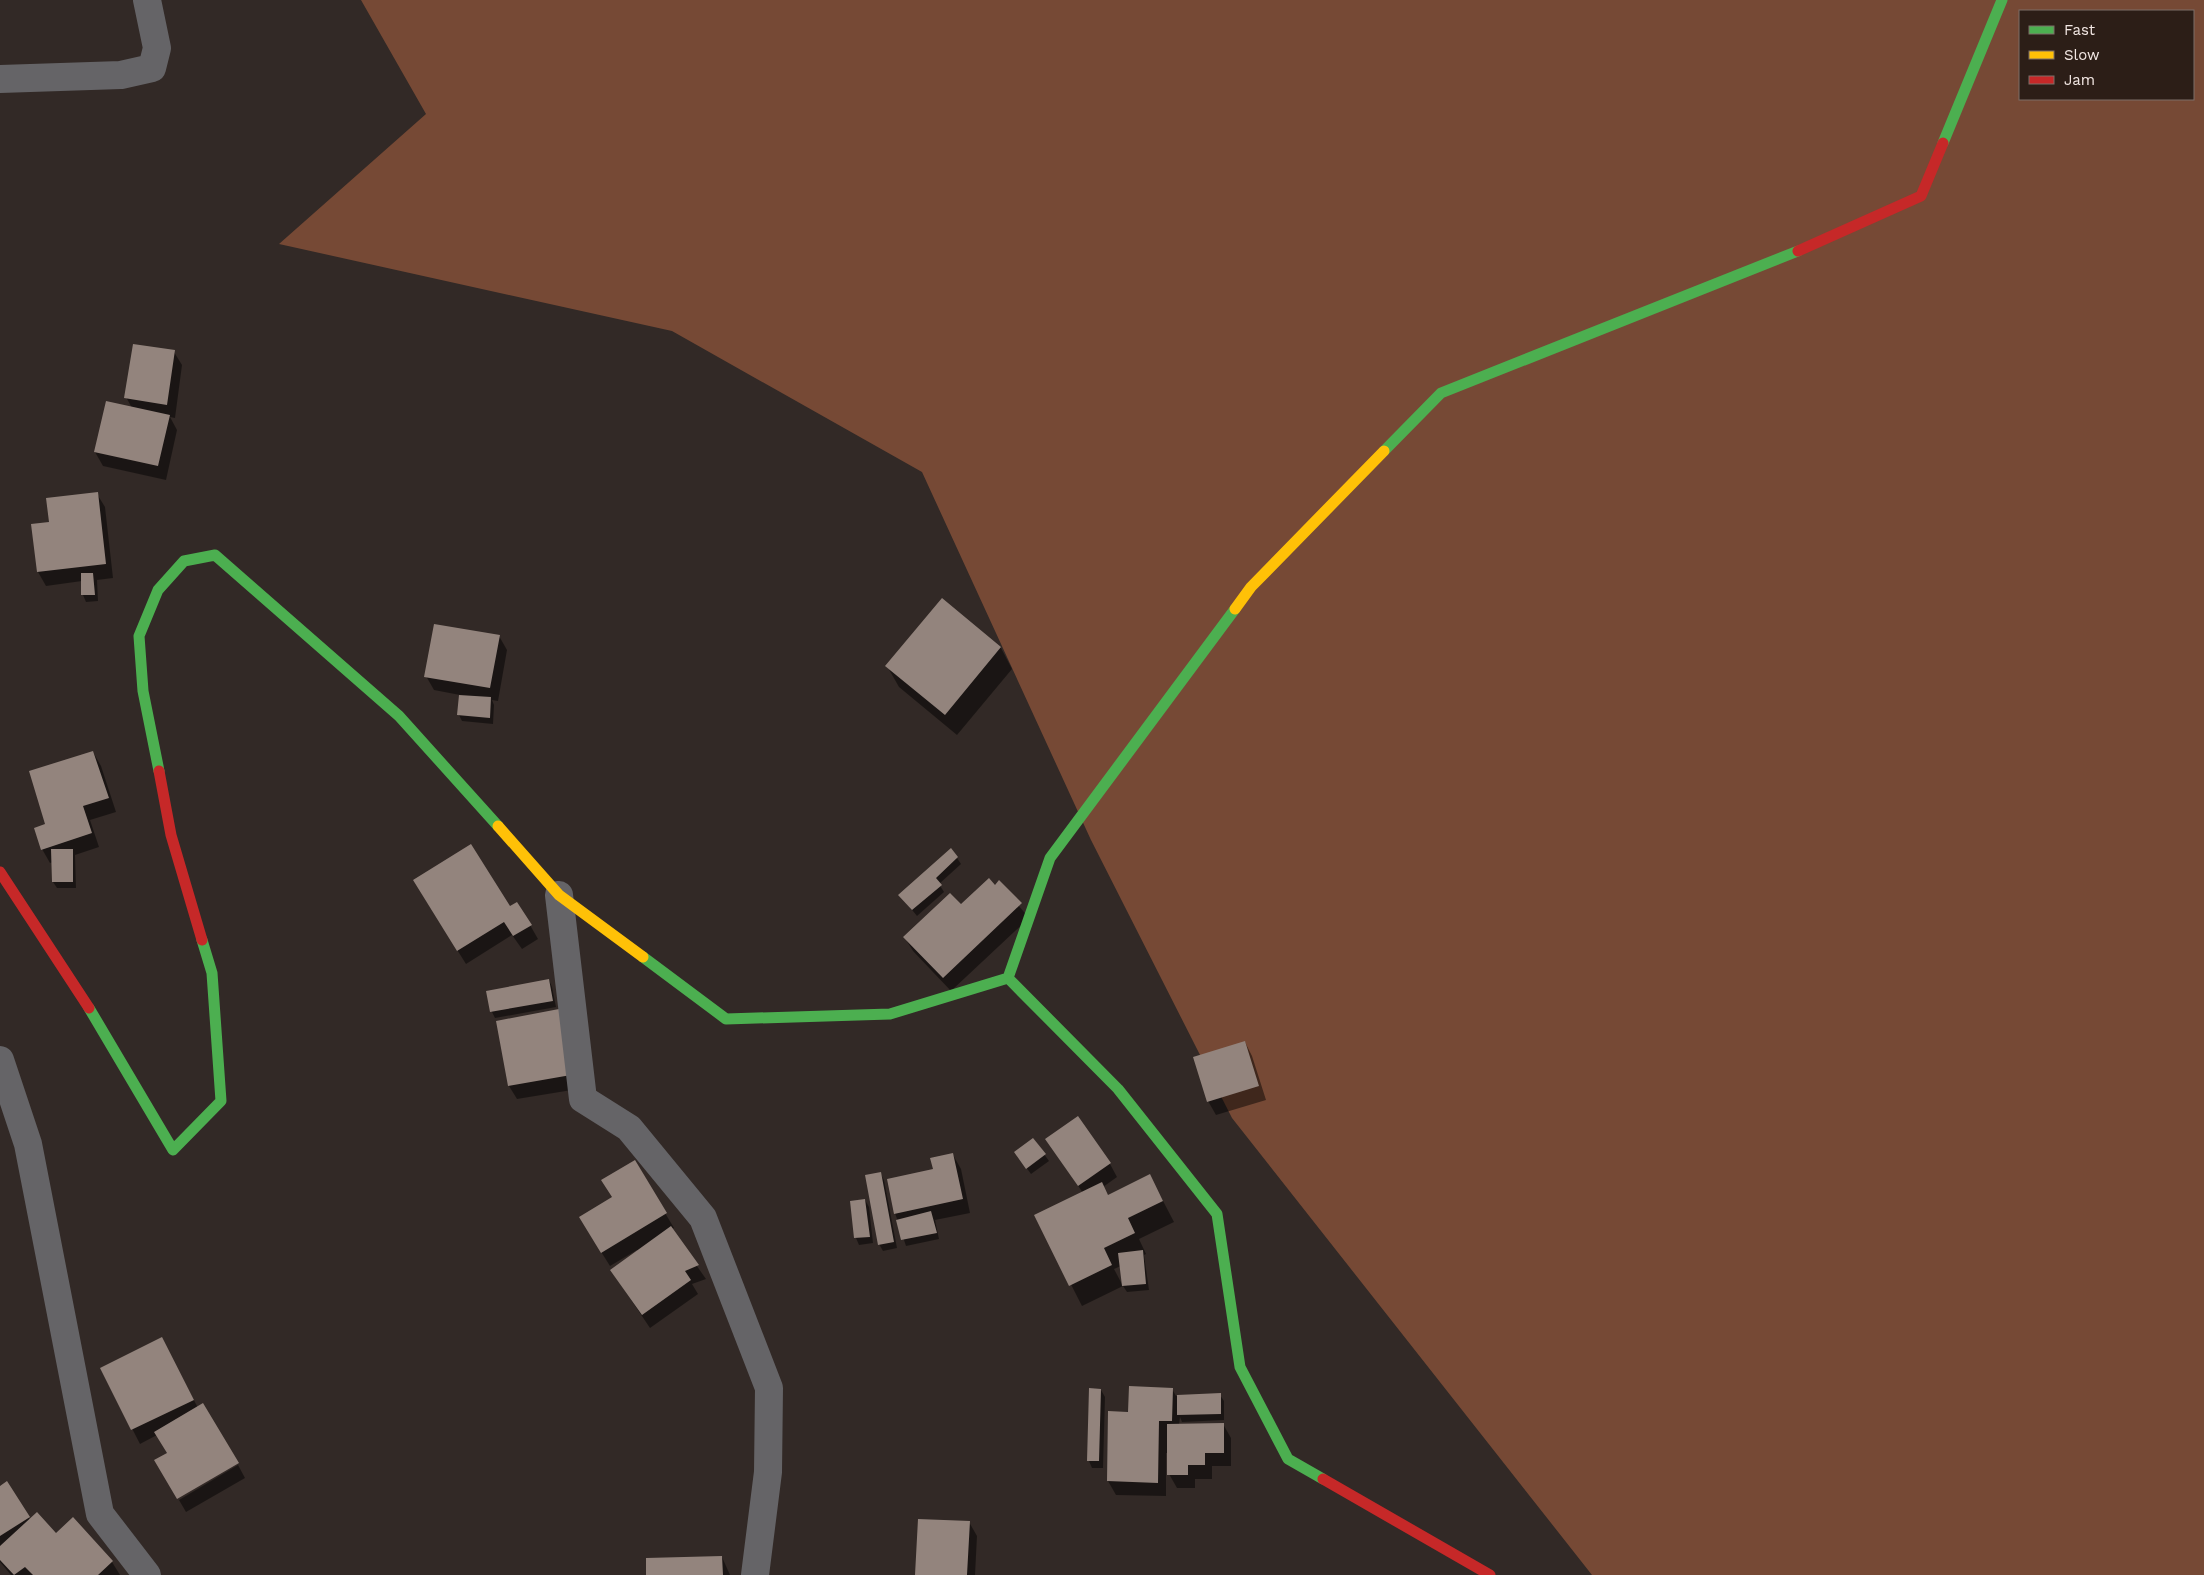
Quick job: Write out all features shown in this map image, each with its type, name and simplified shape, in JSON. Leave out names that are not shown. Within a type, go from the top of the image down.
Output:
[{"type":"street","points":[[0,79],[121,75],[152,68],[158,48],[147,0]]},
{"type":"street","points":[[1008,978],[1050,858],[1251,587],[1440,393],[1808,246],[1921,196],[2002,0]]},
{"type":"street","points":[[0,872],[87,1005],[173,1150],[221,1101],[212,973],[171,835],[143,691],[139,636],[158,590],[184,561],[215,554],[399,716],[559,895],[726,1019],[890,1014],[1008,978]]},
{"type":"street","points":[[559,895],[583,1099],[630,1128],[703,1218],[769,1388],[768,1472],[754,1575]]},
{"type":"street","points":[[1008,978],[1118,1089],[1217,1214],[1240,1367],[1288,1460],[1490,1575]]},
{"type":"street","points":[[0,1060],[28,1144],[100,1514],[147,1575]]},
{"type":"shaded area","points":[[361,0],[2204,0],[2204,1575],[1592,1575],[1232,1118],[1091,840],[922,472],[672,331],[279,244],[426,114]]},
{"type":"building","points":[[133,344],[175,350],[167,405],[124,398]]},
{"type":"building","points":[[106,401],[170,415],[158,466],[94,452]]},
{"type":"building","points":[[98,492],[106,564],[37,572],[31,524],[49,522],[46,498]]},
{"type":"building","points":[[81,573],[93,573],[95,595],[81,595]]},
{"type":"building","points":[[942,598],[1001,647],[945,715],[885,666]]},
{"type":"building","points":[[434,624],[500,635],[490,688],[424,677]]},
{"type":"building","points":[[459,695],[491,697],[490,718],[457,715]]},
{"type":"building","points":[[93,751],[109,798],[83,806],[92,833],[41,850],[34,828],[45,824],[29,771]]},
{"type":"building","points":[[471,844],[510,906],[517,902],[532,925],[513,936],[504,922],[457,951],[413,880]]},
{"type":"building","points":[[951,848],[958,857],[936,878],[942,885],[912,910],[898,895]]},
{"type":"building","points":[[51,849],[73,849],[73,882],[52,882]]},
{"type":"building","points":[[989,878],[995,885],[999,880],[1022,903],[943,978],[903,937],[950,893],[961,904]]},
{"type":"building","points":[[549,979],[553,1001],[490,1012],[486,991]]},
{"type":"building","points":[[559,1009],[571,1075],[508,1086],[496,1021]]},
{"type":"building","points":[[1245,1041],[1259,1086],[1207,1102],[1193,1057]]},
{"type":"building","points":[[1078,1116],[1111,1163],[1078,1186],[1045,1139]]},
{"type":"building","points":[[1033,1138],[1046,1154],[1026,1169],[1014,1152]]},
{"type":"building","points":[[953,1153],[963,1199],[894,1214],[887,1179],[933,1169],[930,1158]]},
{"type":"building","points":[[635,1160],[667,1213],[601,1253],[579,1217],[612,1197],[601,1180]]},
{"type":"building","points":[[881,1172],[894,1242],[878,1245],[865,1175]]},
{"type":"building","points":[[1150,1174],[1163,1201],[1128,1218],[1135,1233],[1104,1248],[1112,1265],[1069,1286],[1034,1215],[1102,1182],[1108,1195]]},
{"type":"building","points":[[865,1199],[870,1237],[854,1238],[850,1201]]},
{"type":"building","points":[[931,1211],[937,1233],[901,1240],[896,1220]]},
{"type":"building","points":[[671,1226],[699,1265],[685,1271],[691,1280],[642,1315],[610,1270]]},
{"type":"building","points":[[1143,1250],[1146,1284],[1122,1286],[1118,1253]]},
{"type":"building","points":[[162,1337],[194,1400],[131,1430],[100,1368]]},
{"type":"building","points":[[1129,1386],[1173,1388],[1172,1421],[1159,1421],[1158,1483],[1107,1481],[1108,1411],[1128,1412]]},
{"type":"building","points":[[1089,1388],[1101,1389],[1099,1461],[1087,1461]]},
{"type":"building","points":[[1221,1393],[1221,1414],[1177,1415],[1177,1395]]},
{"type":"building","points":[[203,1403],[239,1463],[177,1499],[154,1460],[167,1453],[154,1432]]},
{"type":"building","points":[[1224,1423],[1224,1453],[1205,1453],[1205,1465],[1188,1465],[1188,1475],[1167,1475],[1167,1424]]},
{"type":"building","points":[[7,1481],[30,1517],[0,1536],[0,1486]]},
{"type":"building","points":[[37,1512],[56,1533],[73,1517],[113,1561],[98,1575],[33,1575],[25,1567],[14,1575],[0,1560],[0,1546]]},
{"type":"building","points":[[918,1519],[970,1521],[967,1575],[915,1575]]},
{"type":"building","points":[[722,1556],[723,1575],[646,1575],[646,1558]]},
{"type":"traffic: fast","points":[[1943,143],[2002,0]]},
{"type":"traffic: fast","points":[[1384,451],[1441,393],[1798,251]]},
{"type":"traffic: fast","points":[[159,771],[143,691],[139,636],[158,590],[184,561],[215,555],[399,716],[498,826]]},
{"type":"traffic: fast","points":[[1008,978],[1050,858],[1235,609]]},
{"type":"traffic: fast","points":[[89,1008],[173,1150],[221,1101],[212,973],[202,940]]},
{"type":"traffic: fast","points":[[643,957],[726,1019],[890,1014],[1008,978]]},
{"type":"traffic: fast","points":[[1008,978],[1118,1089],[1217,1214],[1240,1367],[1288,1459],[1323,1479]]},
{"type":"traffic: slow","points":[[1235,609],[1251,587],[1384,451]]},
{"type":"traffic: slow","points":[[498,826],[559,895],[643,957]]},
{"type":"traffic: jam","points":[[1798,251],[1921,196],[1943,143]]},
{"type":"traffic: jam","points":[[159,771],[171,835],[202,940]]},
{"type":"traffic: jam","points":[[0,872],[89,1008]]},
{"type":"traffic: jam","points":[[1323,1479],[1490,1575]]}]
